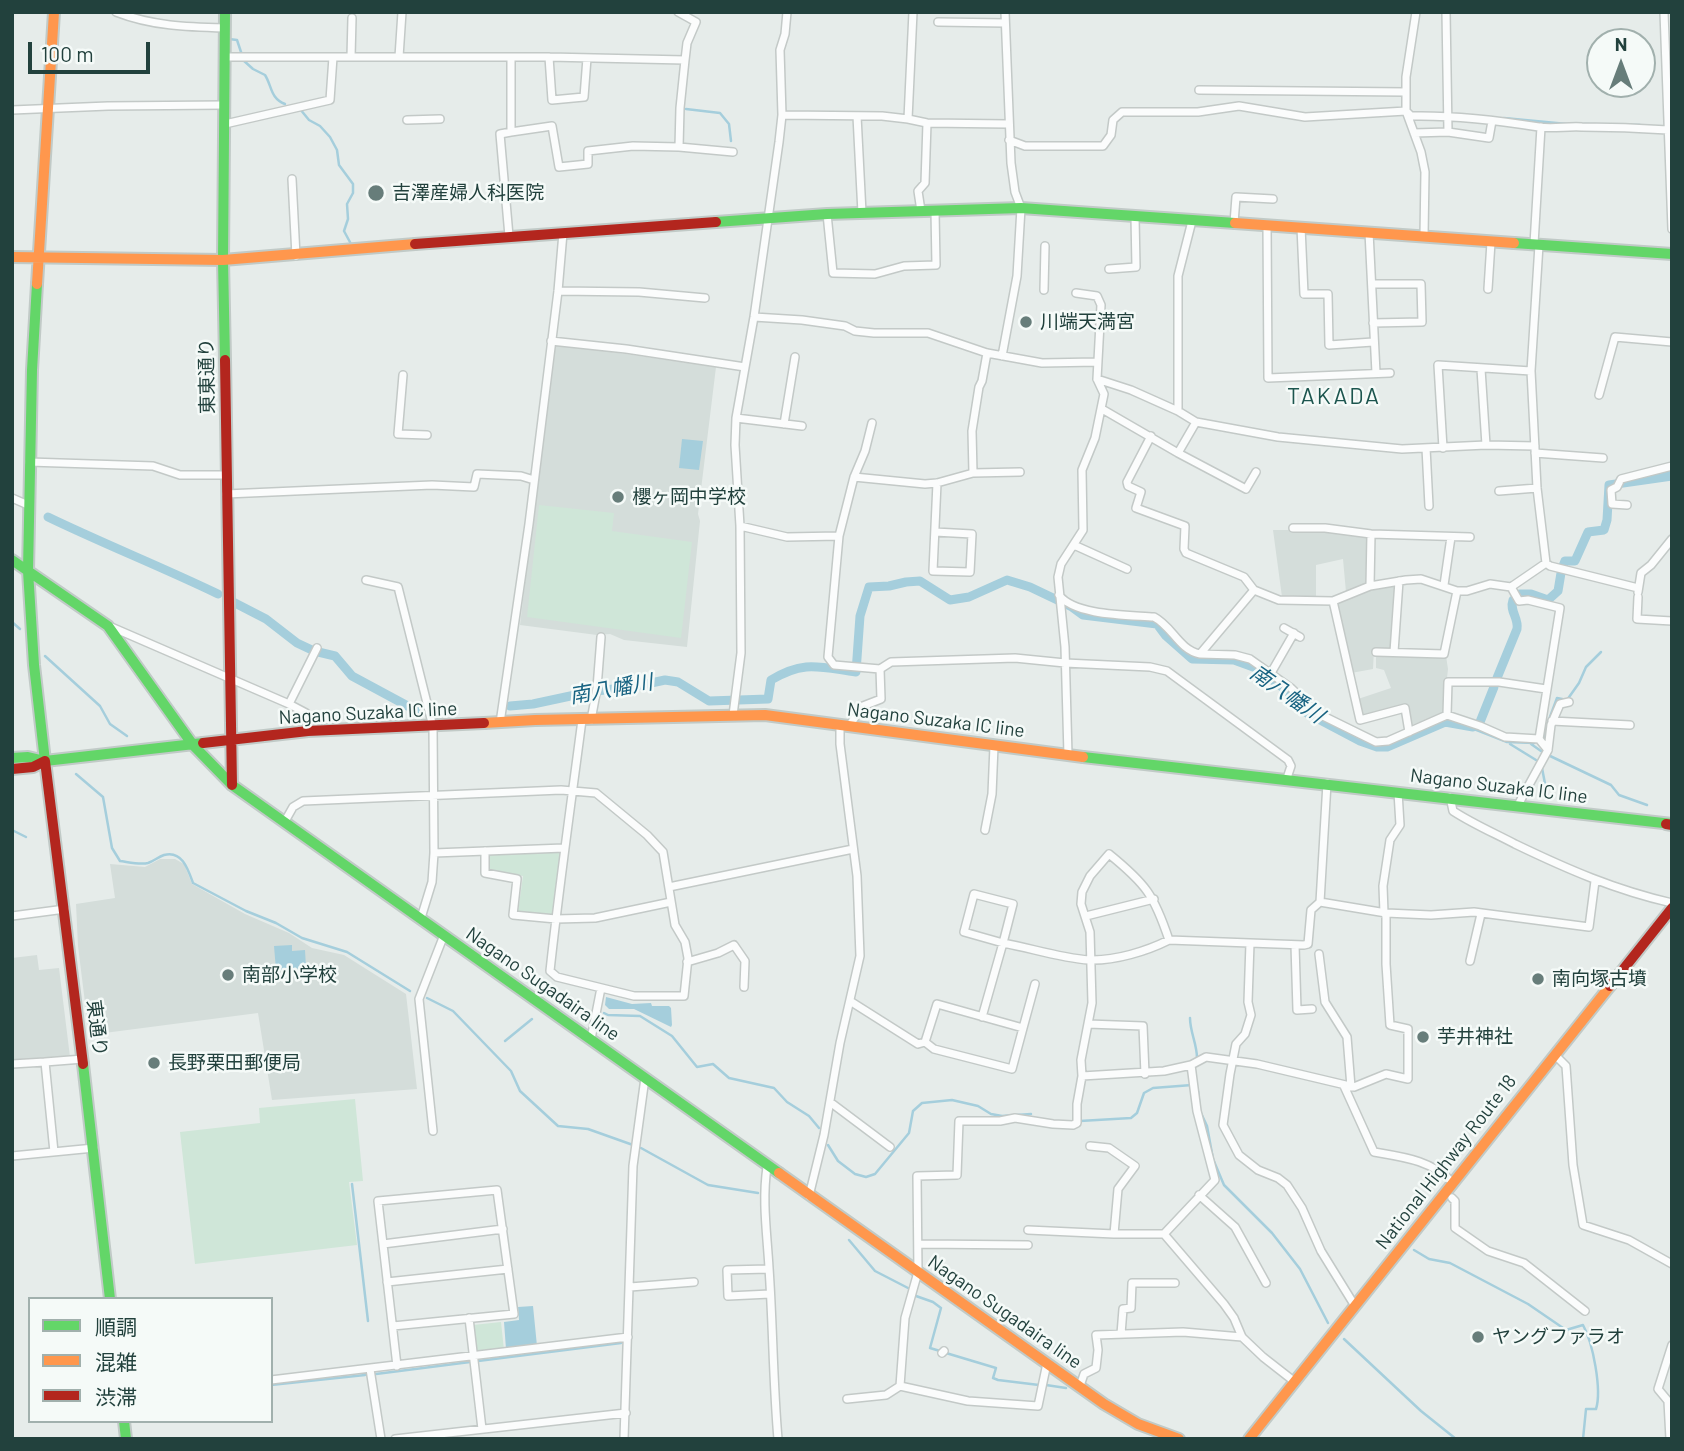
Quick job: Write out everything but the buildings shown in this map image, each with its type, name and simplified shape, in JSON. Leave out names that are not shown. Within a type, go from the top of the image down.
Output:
[{"type":"main road","points":[[46,761],[34,665],[28,571],[28,505],[54,12]]},
{"type":"main road","name":"東東通り","points":[[225,12],[223,260],[228,677],[232,785]]},
{"type":"main road","points":[[12,257],[223,260],[296,256],[509,236],[827,214],[1021,208],[1672,254]]},
{"type":"main road","points":[[12,560],[28,571]]},
{"type":"main road","name":"Nagano Sugadaira line","points":[[28,571],[108,626],[193,745],[232,785],[767,1167],[1080,1386],[1114,1413],[1180,1439]]},
{"type":"main road","name":"Nagano Suzaka IC line","points":[[193,745],[308,731],[765,716],[1068,755],[1287,778],[1670,825]]},
{"type":"main road","points":[[12,769],[33,767],[46,761],[193,745]]},
{"type":"main road","points":[[12,758],[29,757],[46,761]]},
{"type":"main road","name":"東通り","points":[[46,761],[110,1297]]},
{"type":"main road","name":"National Highway Route 18","points":[[1250,1439],[1672,906]]},
{"type":"street","points":[[116,12],[149,23],[177,27],[225,28]]},
{"type":"street","points":[[399,57],[402,12]]},
{"type":"street","points":[[678,12],[696,22],[687,43],[679,147]]},
{"type":"street","points":[[733,715],[741,653],[736,418],[754,317],[782,115],[780,50],[787,12]]},
{"type":"street","points":[[908,118],[913,12]]},
{"type":"street","points":[[1002,356],[1017,276],[1021,208],[1015,192],[1009,140],[1005,12]]},
{"type":"street","points":[[1416,12],[1406,77],[1406,111],[1425,172],[1424,236]]},
{"type":"street","points":[[1446,12],[1448,132]]},
{"type":"street","points":[[1664,12],[1672,229]]},
{"type":"street","points":[[351,57],[352,19]]},
{"type":"street","points":[[938,22],[1006,23]]},
{"type":"street","points":[[225,57],[549,57],[685,60]]},
{"type":"street","points":[[225,124],[330,100],[333,57]]},
{"type":"street","points":[[511,57],[511,132]]},
{"type":"street","points":[[549,57],[552,100],[584,97],[587,58]]},
{"type":"street","points":[[1199,90],[1406,92]]},
{"type":"street","points":[[12,110],[108,106],[225,106]]},
{"type":"street","points":[[1009,140],[1025,146],[1103,145],[1111,135],[1113,120],[1122,112],[1198,112],[1239,106],[1305,117],[1406,111],[1411,116],[1449,115],[1519,122],[1541,127],[1668,130]]},
{"type":"street","points":[[782,115],[908,118],[927,123],[1008,124]]},
{"type":"street","points":[[857,116],[862,213]]},
{"type":"street","points":[[408,120],[440,119]]},
{"type":"street","points":[[1414,133],[1448,132],[1489,138],[1492,121]]},
{"type":"street","points":[[920,211],[918,191],[925,183],[927,123]]},
{"type":"street","points":[[509,236],[500,134],[552,127],[559,167],[587,164],[588,150],[633,146],[733,152]]},
{"type":"street","points":[[1541,127],[1531,371],[1537,488],[1546,563]]},
{"type":"street","points":[[292,179],[296,256]]},
{"type":"street","points":[[1234,223],[1236,197],[1273,199]]},
{"type":"street","points":[[827,214],[833,273],[875,274],[904,266],[936,265],[935,211]]},
{"type":"street","points":[[1109,269],[1136,267],[1135,217]]},
{"type":"street","points":[[1178,411],[1178,276],[1192,220]]},
{"type":"street","points":[[1267,225],[1268,378],[1390,373]]},
{"type":"street","points":[[1301,228],[1304,294],[1328,294],[1329,345],[1373,342]]},
{"type":"street","points":[[1370,232],[1376,373]]},
{"type":"street","points":[[500,723],[534,480],[563,233]]},
{"type":"street","points":[[1488,289],[1491,242]]},
{"type":"street","points":[[1044,290],[1045,246]]},
{"type":"street","points":[[1372,284],[1420,284],[1422,322],[1373,323]]},
{"type":"street","points":[[558,291],[639,292],[705,298]]},
{"type":"street","points":[[1068,755],[1065,647],[1058,577],[1060,564],[1083,530],[1085,519],[1081,489],[1082,469],[1095,438],[1104,394],[1097,379],[1101,304],[1097,296],[1076,293]]},
{"type":"street","points":[[754,317],[802,320],[874,333],[929,333],[988,353],[1042,363],[1097,362]]},
{"type":"street","points":[[1599,395],[1615,337],[1672,342]]},
{"type":"street","points":[[551,341],[745,367]]},
{"type":"street","points":[[973,473],[972,430],[978,387],[982,381],[988,353]]},
{"type":"street","points":[[784,424],[795,357]]},
{"type":"street","points":[[1443,448],[1437,365],[1531,371]]},
{"type":"street","points":[[1480,369],[1486,445]]},
{"type":"street","points":[[403,375],[398,434],[427,435]]},
{"type":"street","points":[[1097,379],[1148,397],[1196,422],[1267,436],[1402,449],[1486,445],[1603,458]]},
{"type":"street","points":[[1102,409],[1246,489],[1256,472]]},
{"type":"street","points":[[736,418],[802,426]]},
{"type":"street","points":[[1178,453],[1196,422]]},
{"type":"street","points":[[872,423],[865,451],[854,477],[839,536],[828,657],[834,665],[880,669],[891,662],[1015,658],[1150,667],[1167,671],[1288,760],[1290,766],[1287,778]]},
{"type":"street","points":[[1151,436],[1127,482],[1128,486],[1140,492],[1136,508],[1185,526],[1186,553],[1244,577],[1254,590],[1279,600],[1333,601],[1370,586],[1421,579],[1467,591],[1490,584],[1511,587],[1546,563]]},
{"type":"street","points":[[1426,448],[1429,506]]},
{"type":"street","points":[[29,462],[153,466],[180,475],[226,475]]},
{"type":"street","points":[[1627,505],[1612,505],[1611,490],[1622,479],[1672,466]]},
{"type":"street","points":[[854,477],[937,483],[973,473],[1020,472]]},
{"type":"street","points":[[226,494],[432,485],[474,487],[477,474],[521,476],[534,480]]},
{"type":"street","points":[[935,532],[972,534],[970,572],[933,571],[937,483]]},
{"type":"street","points":[[1499,491],[1537,488]]},
{"type":"street","points":[[12,498],[28,505]]},
{"type":"street","points":[[740,526],[787,537],[839,536]]},
{"type":"street","points":[[1293,528],[1325,528],[1345,533],[1469,537]]},
{"type":"street","points":[[1370,586],[1371,534]]},
{"type":"street","points":[[1444,584],[1451,537]]},
{"type":"street","points":[[1672,539],[1641,573],[1637,619],[1672,621]]},
{"type":"street","points":[[1073,545],[1127,569]]},
{"type":"street","points":[[1546,563],[1638,593]]},
{"type":"street","points":[[366,580],[398,587],[433,727],[434,853],[432,882],[421,918]]},
{"type":"street","points":[[1394,652],[1399,581]]},
{"type":"street","points":[[1511,587],[1519,601],[1528,600],[1560,608],[1539,739],[1548,750]]},
{"type":"street","points":[[1200,654],[1254,590]]},
{"type":"street","points":[[1376,652],[1444,654],[1457,590]]},
{"type":"street","points":[[1059,600],[1083,610],[1154,617],[1163,621],[1186,649],[1200,654],[1235,655],[1250,659],[1291,688],[1317,713],[1364,738],[1388,741],[1447,715],[1505,737],[1539,739]]},
{"type":"street","points":[[1333,601],[1360,720],[1405,708],[1409,732]]},
{"type":"street","points":[[108,626],[289,704],[306,713],[308,731]]},
{"type":"street","points":[[1271,673],[1297,635],[1284,628]]},
{"type":"street","points":[[284,823],[293,807],[303,801],[573,791],[596,793],[647,835],[663,852],[676,925],[685,942],[687,962],[684,996],[634,996],[552,975],[550,971],[573,791],[587,720],[597,691],[601,638]]},
{"type":"street","points":[[289,704],[315,651]]},
{"type":"street","points":[[809,1196],[860,956],[853,849],[840,744],[844,726],[863,706],[881,699],[880,669]]},
{"type":"street","points":[[1447,715],[1448,682],[1499,682],[1546,689]]},
{"type":"street","points":[[1518,805],[1548,750],[1552,721],[1560,704],[1569,702]]},
{"type":"street","points":[[1552,721],[1630,725]]},
{"type":"street","points":[[985,830],[992,794],[994,746]]},
{"type":"street","points":[[982,1017],[1003,943],[1013,904],[974,894],[964,933],[1003,943],[1091,960],[1130,954],[1169,940],[1308,944],[1311,910],[1320,902],[1327,783]]},
{"type":"street","points":[[1082,1076],[1145,1074],[1191,1065],[1206,1057],[1274,1068],[1347,1087],[1386,1074],[1408,1079],[1408,1029],[1390,1025],[1383,886],[1390,840],[1400,825],[1398,792]]},
{"type":"street","points":[[1450,797],[1453,811],[1472,823],[1595,881],[1672,906]]},
{"type":"street","points":[[434,853],[565,848]]},
{"type":"street","points":[[669,887],[853,849]]},
{"type":"street","points":[[485,850],[485,873],[517,879],[513,915],[556,919],[595,918],[671,902]]},
{"type":"street","points":[[900,1386],[905,1318],[918,1272],[920,1244],[917,1176],[957,1175],[959,1121],[1027,1118],[1053,1124],[1077,1123],[1081,1060],[1092,1003],[1090,932],[1081,904],[1082,892],[1090,876],[1109,854],[1137,878],[1154,899],[1169,940]]},
{"type":"street","points":[[1320,902],[1385,913],[1481,914],[1589,927],[1595,881]]},
{"type":"street","points":[[1086,916],[1154,899]]},
{"type":"street","points":[[12,916],[65,909]]},
{"type":"street","points":[[1470,961],[1481,914]]},
{"type":"street","points":[[433,1131],[419,999],[444,935]]},
{"type":"street","points":[[1250,943],[1248,1002],[1251,1015],[1245,1034],[1236,1044],[1223,1125],[1239,1155],[1258,1170],[1287,1185],[1302,1208],[1321,1251],[1354,1306]]},
{"type":"street","points":[[687,962],[734,945],[745,961],[744,987]]},
{"type":"street","points":[[1295,945],[1297,1010],[1312,1009]]},
{"type":"street","points":[[1319,954],[1325,1002],[1347,1037],[1347,1087],[1374,1153],[1420,1161],[1443,1173],[1452,1182]]},
{"type":"street","points":[[925,1042],[934,1049],[1012,1069],[1035,984]]},
{"type":"street","points":[[591,1039],[601,988]]},
{"type":"street","points":[[850,1001],[918,1044],[925,1042]]},
{"type":"street","points":[[925,1042],[937,1004],[1023,1028]]},
{"type":"street","points":[[1088,1024],[1143,1026],[1145,1074]]},
{"type":"street","points":[[1554,1055],[1566,1066],[1573,1165],[1583,1225],[1629,1240],[1672,1264]]},
{"type":"street","points":[[12,1064],[83,1059]]},
{"type":"street","points":[[45,1062],[54,1152]]},
{"type":"street","points":[[1028,1230],[1164,1234],[1215,1180],[1191,1065]]},
{"type":"street","points":[[624,1439],[634,1166],[645,1078]]},
{"type":"street","points":[[830,1102],[890,1147]]},
{"type":"street","points":[[1090,1146],[1109,1148],[1135,1166],[1118,1189],[1114,1234]]},
{"type":"street","points":[[12,1156],[94,1148]]},
{"type":"street","points":[[767,1167],[764,1193],[778,1439]]},
{"type":"street","points":[[393,1326],[514,1314],[497,1189],[378,1201],[397,1366]]},
{"type":"street","points":[[1199,1195],[1235,1227],[1266,1283]]},
{"type":"street","points":[[1452,1198],[1455,1201],[1455,1228],[1462,1235],[1488,1251],[1524,1263],[1586,1311]]},
{"type":"street","points":[[383,1244],[503,1229]]},
{"type":"street","points":[[1164,1234],[1224,1304],[1242,1337],[1294,1382]]},
{"type":"street","points":[[920,1244],[1028,1245]]},
{"type":"street","points":[[387,1282],[508,1269]]},
{"type":"street","points":[[769,1269],[727,1270],[728,1296],[770,1294]]},
{"type":"street","points":[[630,1287],[694,1282]]},
{"type":"street","points":[[1121,1334],[1123,1309],[1131,1308],[1132,1283],[1175,1283]]},
{"type":"street","points":[[469,1318],[482,1429]]},
{"type":"street","points":[[1080,1386],[1084,1374],[1096,1368],[1096,1335],[1183,1332],[1242,1337]]},
{"type":"street","points":[[273,1380],[628,1337]]},
{"type":"street","points":[[1670,1439],[1670,1399],[1658,1389],[1672,1345]]},
{"type":"street","points":[[847,1399],[886,1395],[900,1386],[968,1401],[1038,1406],[1047,1363]]},
{"type":"street","points":[[370,1369],[381,1439]]},
{"type":"street","points":[[395,1439],[626,1413]]},
{"type":"shaded area","name":"櫻ヶ岡中学校","points":[[556,344],[716,367],[698,514],[700,521],[687,647],[624,640],[610,634],[597,635],[520,625],[546,404]]},
{"type":"shaded area","points":[[1273,530],[1324,530],[1368,536],[1366,585],[1346,592],[1343,559],[1316,565],[1316,598],[1282,597]]},
{"type":"shaded area","points":[[1396,584],[1391,649],[1374,649],[1373,669],[1351,673],[1337,604],[1367,590]]},
{"type":"shaded area","points":[[1376,653],[1446,656],[1448,669],[1443,713],[1412,725],[1408,705],[1362,715],[1358,699],[1391,688],[1384,670],[1376,668]]},
{"type":"shaded area","name":"南部小学校","points":[[160,859],[175,859],[184,864],[192,884],[245,914],[289,933],[312,948],[344,955],[406,994],[417,1089],[272,1100],[258,1013],[89,1035],[78,946],[76,904],[115,898],[110,864],[145,867]]},
{"type":"shaded area","points":[[37,955],[39,970],[59,968],[70,1057],[12,1061],[12,958]]},
{"type":"green space","points":[[539,505],[614,513],[612,531],[692,542],[681,638],[527,617]]},
{"type":"green space","points":[[560,851],[552,916],[518,912],[523,876],[489,871],[489,853]]},
{"type":"green space","points":[[355,1099],[363,1181],[349,1182],[357,1245],[195,1264],[180,1132],[260,1123],[259,1108]]},
{"type":"green space","points":[[501,1322],[504,1350],[476,1353],[473,1325]]},
{"type":"water","points":[[682,439],[703,441],[699,470],[679,468]]},
{"type":"water","points":[[292,945],[292,951],[305,950],[306,968],[276,970],[274,946]]},
{"type":"water","points":[[606,997],[632,1004],[669,1006],[672,1025],[671,1027],[634,1009],[609,1009],[605,1005]]},
{"type":"water","points":[[533,1306],[537,1346],[506,1349],[504,1322],[519,1320],[518,1307]]},
{"type":"waterway","points":[[229,39],[237,40],[242,55]]},
{"type":"waterway","points":[[243,60],[265,75],[274,95],[285,104]]},
{"type":"waterway","points":[[300,109],[330,137],[337,150],[339,165],[353,184],[353,193],[347,204],[348,219],[344,231],[351,244]]},
{"type":"waterway","points":[[686,109],[720,113],[729,124],[731,141]]},
{"type":"waterway","points":[[1504,118],[1567,124]]},
{"type":"waterway","points":[[1584,124],[1640,125]]},
{"type":"waterway","points":[[1653,474],[1672,471]]},
{"type":"waterway","name":"南八幡川","points":[[1563,566],[1565,561],[1575,561],[1588,532],[1604,530],[1609,485],[1672,476]]},
{"type":"waterway","name":"南八幡川","points":[[48,517],[218,594]]},
{"type":"waterway","name":"南八幡川","points":[[1520,594],[1531,594],[1548,600],[1558,591],[1561,573]]},
{"type":"waterway","name":"南八幡川","points":[[510,706],[665,680],[678,682],[709,701],[768,699],[771,680],[793,670],[822,667],[856,672],[860,616],[869,587],[920,581],[950,600],[969,597],[1007,580],[1030,587],[1083,615],[1157,624],[1166,636],[1192,659],[1234,660],[1256,668],[1285,689],[1307,713],[1377,747],[1387,747],[1445,722],[1473,727]]},
{"type":"waterway","name":"南八幡川","points":[[1497,678],[1517,629],[1513,600]]},
{"type":"waterway","name":"南八幡川","points":[[233,602],[266,619],[297,643],[335,656],[352,676],[417,711]]},
{"type":"waterway","points":[[12,622],[20,629]]},
{"type":"waterway","points":[[1544,741],[1557,698],[1567,700],[1586,667],[1601,652]]},
{"type":"waterway","points":[[45,656],[100,706],[110,724],[127,736]]},
{"type":"waterway","name":"南八幡川","points":[[1480,722],[1494,687]]},
{"type":"waterway","points":[[1469,727],[1507,742],[1534,743]]},
{"type":"waterway","points":[[1510,744],[1536,760]]},
{"type":"waterway","points":[[1531,744],[1541,751]]},
{"type":"waterway","points":[[1548,755],[1611,785],[1619,795],[1647,805]]},
{"type":"waterway","points":[[1542,768],[1547,794]]},
{"type":"waterway","points":[[76,774],[103,797],[112,848],[120,861],[145,864],[164,855],[175,855],[183,862],[193,883],[302,938],[347,952],[410,991]]},
{"type":"waterway","points":[[12,830],[26,837]]},
{"type":"waterway","points":[[427,998],[453,1011],[511,1071],[520,1091],[558,1126],[588,1129],[633,1145]]},
{"type":"waterway","points":[[604,1013],[640,1016],[672,1036],[697,1067],[713,1064],[729,1078],[774,1088],[787,1102],[809,1116],[819,1128]]},
{"type":"waterway","points":[[1190,1018],[1197,1058]]},
{"type":"waterway","points":[[505,1041],[532,1019]]},
{"type":"waterway","points":[[1080,1121],[1131,1118],[1137,1113],[1144,1093],[1153,1088],[1192,1085]]},
{"type":"waterway","points":[[1198,1091],[1200,1111],[1207,1126],[1213,1159],[1224,1185],[1272,1233],[1300,1269],[1328,1323]]},
{"type":"waterway","points":[[828,1145],[838,1161],[855,1174],[866,1177],[875,1174],[909,1133],[913,1111],[922,1103],[952,1100],[978,1106],[991,1114],[1002,1116],[1031,1114]]},
{"type":"waterway","points":[[641,1148],[708,1185],[758,1193]]},
{"type":"waterway","points":[[352,1184],[368,1321]]},
{"type":"waterway","points":[[849,1240],[875,1271],[908,1288]]},
{"type":"waterway","points":[[1414,1250],[1429,1259],[1450,1263],[1528,1304],[1566,1330],[1583,1325],[1593,1354],[1598,1390],[1596,1409],[1586,1409],[1583,1439]]},
{"type":"waterway","points":[[916,1296],[941,1308],[930,1348],[940,1351]]},
{"type":"waterway","points":[[1344,1339],[1421,1411],[1456,1439]]},
{"type":"waterway","points":[[478,1361],[621,1343]]},
{"type":"waterway","points":[[946,1353],[996,1368],[993,1378],[998,1380],[1039,1385]]},
{"type":"waterway","points":[[376,1374],[470,1362]]},
{"type":"waterway","points":[[273,1385],[365,1375]]},
{"type":"waterway","points":[[1046,1385],[1066,1388]]},
{"type":"traffic: fast","points":[[225,12],[225,360]]},
{"type":"traffic: fast","points":[[716,222],[827,214],[1021,208],[1235,223]]},
{"type":"traffic: fast","points":[[1514,243],[1672,254]]},
{"type":"traffic: fast","points":[[37,284],[32,370],[28,571],[108,626],[193,745]]},
{"type":"traffic: fast","points":[[12,560],[28,571],[34,665],[45,761],[203,743]]},
{"type":"traffic: fast","points":[[193,745],[232,785],[779,1173]]},
{"type":"traffic: fast","points":[[12,758],[28,757],[45,761]]},
{"type":"traffic: fast","points":[[1083,757],[1672,824]]},
{"type":"traffic: fast","points":[[83,1064],[110,1297]]},
{"type":"traffic: fast","points":[[124,1423],[126,1439]]},
{"type":"traffic: slow","points":[[37,284],[54,12]]},
{"type":"traffic: slow","points":[[1235,223],[1514,243]]},
{"type":"traffic: slow","points":[[12,257],[223,260],[415,244]]},
{"type":"traffic: slow","points":[[484,723],[765,715],[1083,757]]},
{"type":"traffic: slow","points":[[1249,1439],[1610,986]]},
{"type":"traffic: slow","points":[[779,1173],[1104,1404],[1138,1424],[1179,1439]]},
{"type":"traffic: jam","points":[[415,244],[716,222]]},
{"type":"traffic: jam","points":[[225,360],[232,785]]},
{"type":"traffic: jam","points":[[203,743],[308,731],[484,723]]},
{"type":"traffic: jam","points":[[45,761],[83,1064]]},
{"type":"traffic: jam","points":[[12,769],[33,767],[45,761]]},
{"type":"traffic: jam","points":[[1666,824],[1672,825]]},
{"type":"traffic: jam","points":[[1610,986],[1672,908]]},
{"type":"place","name":"吉澤産婦人科医院","points":[[376,193]]},
{"type":"place","name":"川端天満宮","points":[[1026,322]]},
{"type":"place","name":"櫻ヶ岡中学校","points":[[618,497]]},
{"type":"place","name":"南部小学校","points":[[228,975]]},
{"type":"place","name":"南向塚古墳","points":[[1538,979]]},
{"type":"place","name":"芋井神社","points":[[1423,1037]]},
{"type":"place","name":"長野栗田郵便局","points":[[154,1063]]},
{"type":"place","name":"ヤングファラオ","points":[[1478,1337]]},
{"type":"district","name":"TAKADA","points":[[1334,396]]}]
